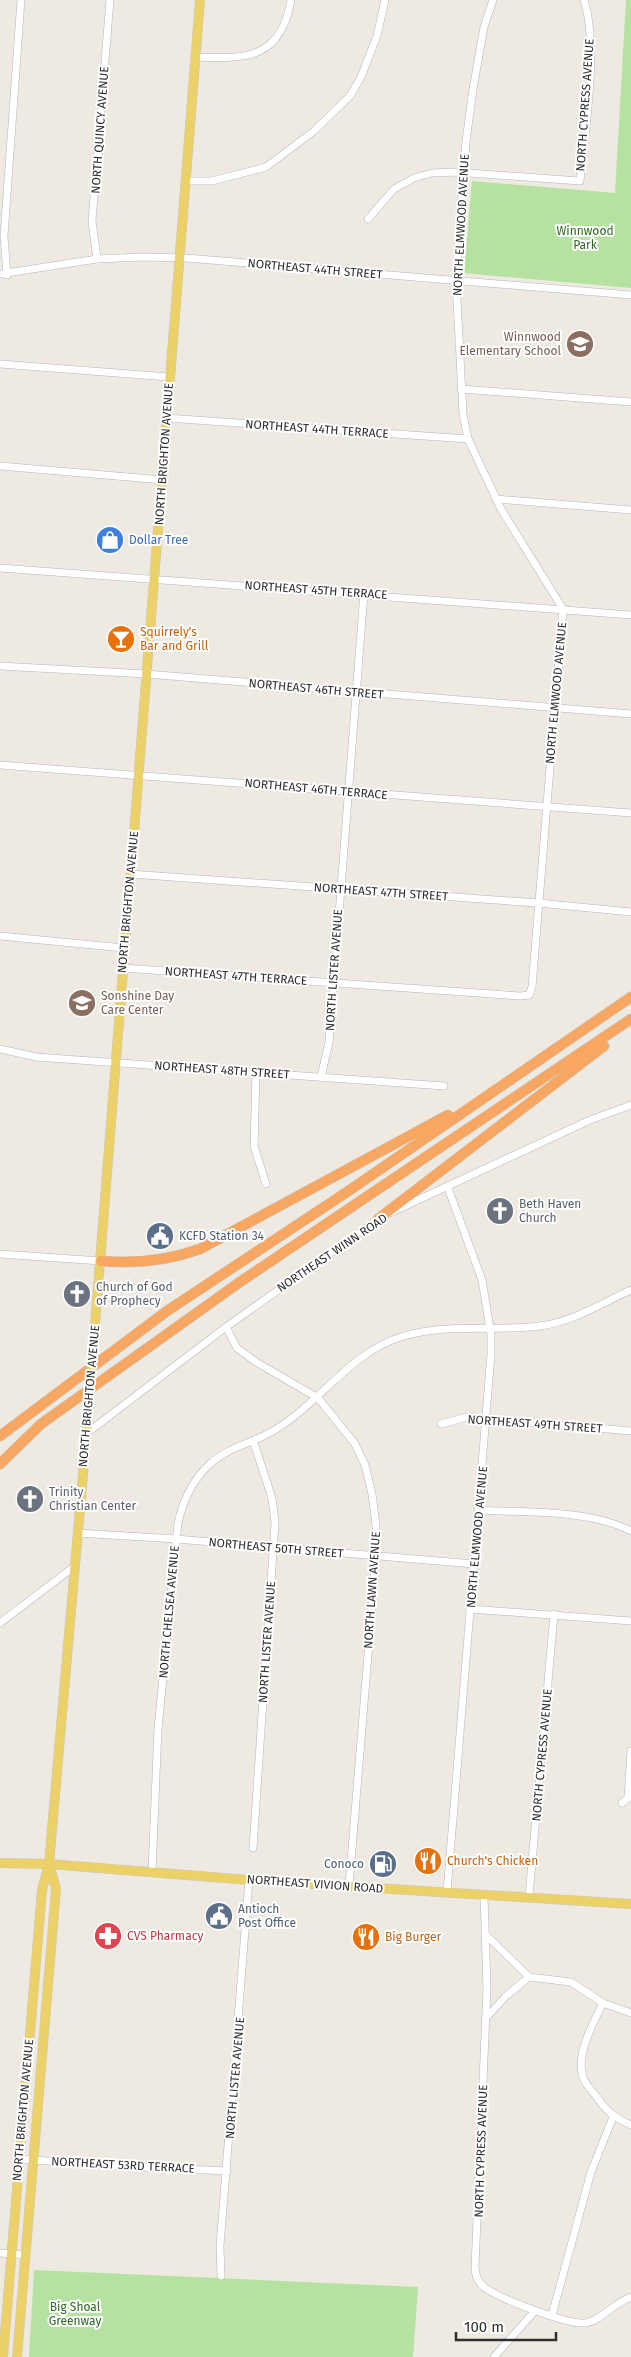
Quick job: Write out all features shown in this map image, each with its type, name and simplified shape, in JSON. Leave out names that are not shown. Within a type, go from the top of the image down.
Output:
[{"type":"highway","points":[[0,1436],[167,1311],[631,997]]},
{"type":"highway","points":[[378,1218],[606,1044],[628,1021]]},
{"type":"highway","points":[[0,1464],[41,1424],[232,1288],[628,1021]]},
{"type":"highway","points":[[101,1261],[146,1262],[164,1260],[200,1249],[489,1094]]},
{"type":"main road","name":"NORTH BRIGHTON AVENUE","points":[[3,2357],[42,1890],[49,1864],[87,1433],[124,948],[163,480],[184,181],[200,0]]},
{"type":"main road","name":"NORTHEAST VIVION ROAD","points":[[0,1863],[49,1864],[249,1880],[484,1895],[530,1896],[631,1904]]},
{"type":"main road","name":"NORTH BRIGHTON AVENUE","points":[[18,2357],[32,2160],[56,1889],[49,1864]]},
{"type":"street","points":[[3,274],[21,0]]},
{"type":"street","name":"NORTH QUINCY AVENUE","points":[[97,259],[92,221],[110,0]]},
{"type":"street","points":[[195,56],[233,58],[258,52],[271,43],[281,31],[289,12],[291,0]]},
{"type":"street","points":[[184,181],[212,181],[266,167],[314,131],[350,96],[361,77],[377,36],[385,0]]},
{"type":"street","name":"NORTH ELMWOOD AVENUE","points":[[493,0],[484,26],[473,89],[456,281],[463,414],[468,439],[496,499],[513,531],[563,609],[532,987],[529,995]]},
{"type":"street","name":"NORTH CYPRESS AVENUE","points":[[464,174],[580,181],[589,84],[590,30],[584,0]]},
{"type":"street","points":[[368,219],[390,192],[414,178],[441,172],[464,174]]},
{"type":"street","name":"NORTHEAST 44TH STREET","points":[[3,274],[97,259],[178,258],[631,295]]},
{"type":"street","points":[[0,364],[169,377]]},
{"type":"street","points":[[461,389],[631,402]]},
{"type":"street","name":"NORTHEAST 44TH TERRACE","points":[[166,418],[468,439]]},
{"type":"street","points":[[0,466],[163,480]]},
{"type":"street","points":[[496,499],[631,510]]},
{"type":"street","name":"NORTHEAST 45TH TERRACE","points":[[0,568],[364,593],[631,615]]},
{"type":"street","name":"NORTH LISTER AVENUE","points":[[321,1077],[329,1042],[364,593]]},
{"type":"street","name":"NORTHEAST 46TH STREET","points":[[0,666],[146,674],[356,693],[631,714]]},
{"type":"street","name":"NORTHEAST 46TH TERRACE","points":[[0,765],[349,791],[414,798],[631,813]]},
{"type":"street","name":"NORTHEAST 47TH STREET","points":[[130,874],[538,903],[631,912]]},
{"type":"street","points":[[0,936],[124,948]]},
{"type":"street","name":"NORTHEAST 47TH TERRACE","points":[[123,968],[520,996],[529,995]]},
{"type":"street","name":"NORTHEAST 48TH STREET","points":[[0,1050],[36,1057],[444,1086]]},
{"type":"street","points":[[256,1073],[254,1146],[266,1184]]},
{"type":"street","name":"NORTHEAST WINN ROAD","points":[[87,1433],[226,1327],[378,1218],[448,1188],[590,1120],[631,1105]]},
{"type":"street","name":"NORTH ELMWOOD AVENUE","points":[[447,1892],[492,1354],[482,1280],[448,1188]]},
{"type":"street","points":[[0,1254],[101,1261]]},
{"type":"street","name":"NORTH CHELSEA AVENUE","points":[[152,1872],[158,1729],[178,1523],[184,1503],[202,1472],[210,1463],[228,1451],[272,1431],[298,1413],[318,1398],[336,1377],[360,1358],[403,1336],[442,1329],[523,1328],[560,1323],[631,1290]]},
{"type":"street","name":"NORTH LAWN AVENUE","points":[[226,1327],[237,1348],[256,1362],[318,1398],[350,1436],[365,1465],[374,1509],[376,1557],[349,1886]]},
{"type":"street","name":"NORTHEAST 49TH STREET","points":[[441,1424],[467,1417],[631,1431]]},
{"type":"street","name":"NORTH LISTER AVENUE","points":[[253,1440],[272,1498],[276,1523],[253,1848]]},
{"type":"street","points":[[479,1510],[574,1516],[611,1522],[631,1531]]},
{"type":"street","name":"NORTHEAST 50TH STREET","points":[[77,1533],[176,1539],[474,1564]]},
{"type":"street","points":[[0,1623],[75,1566]]},
{"type":"street","points":[[470,1609],[631,1620]]},
{"type":"street","name":"NORTH CYPRESS AVENUE","points":[[530,1896],[554,1614]]},
{"type":"street","points":[[622,1804],[630,1799],[631,1751]]},
{"type":"street","name":"NORTH LISTER AVENUE","points":[[221,2276],[220,2246],[249,1880]]},
{"type":"street","name":"NORTH CYPRESS AVENUE","points":[[484,1895],[486,2018],[475,2271],[480,2283],[487,2289],[534,2312],[552,2315],[572,2322],[585,2323],[616,2303],[631,2297]]},
{"type":"street","points":[[486,1934],[529,1977],[571,1982],[603,2003],[631,2013]]},
{"type":"street","points":[[486,2018],[506,1996],[529,1977]]},
{"type":"street","points":[[603,2003],[588,2036],[582,2068],[584,2080],[605,2110],[613,2117],[631,2125]]},
{"type":"street","points":[[552,2315],[591,2172],[613,2117]]},
{"type":"street","name":"NORTHEAST 53RD TERRACE","points":[[19,2159],[117,2166],[227,2170]]},
{"type":"street","points":[[0,2253],[25,2255]]},
{"type":"street","points":[[494,2357],[534,2312]]},
{"type":"green space","name":"Winnwood Park","points":[[626,0],[631,0],[631,288],[464,273],[472,181],[615,193]]},
{"type":"green space","name":"Big Shoal Greenway","points":[[34,2270],[418,2287],[413,2357],[29,2357]]},
{"type":"place","name":"Winnwood Elementary School","points":[[580,344]]},
{"type":"place","name":"Dollar Tree","points":[[110,540]]},
{"type":"place","name":"Squirrely's Bar and Grill","points":[[121,639]]},
{"type":"place","name":"Sonshine Day Care Center","points":[[82,1003]]},
{"type":"place","name":"Beth Haven Church","points":[[500,1211]]},
{"type":"place","name":"KCFD Station 34","points":[[160,1236]]},
{"type":"place","name":"Church of God of Prophecy","points":[[77,1294]]},
{"type":"place","name":"Trinity Christian Center","points":[[30,1499]]},
{"type":"place","name":"Church's Chicken","points":[[428,1861]]},
{"type":"place","name":"Conoco","points":[[383,1864]]},
{"type":"place","name":"Antioch Post Office","points":[[219,1916]]},
{"type":"place","name":"CVS Pharmacy","points":[[108,1936]]},
{"type":"place","name":"Big Burger","points":[[366,1937]]}]
